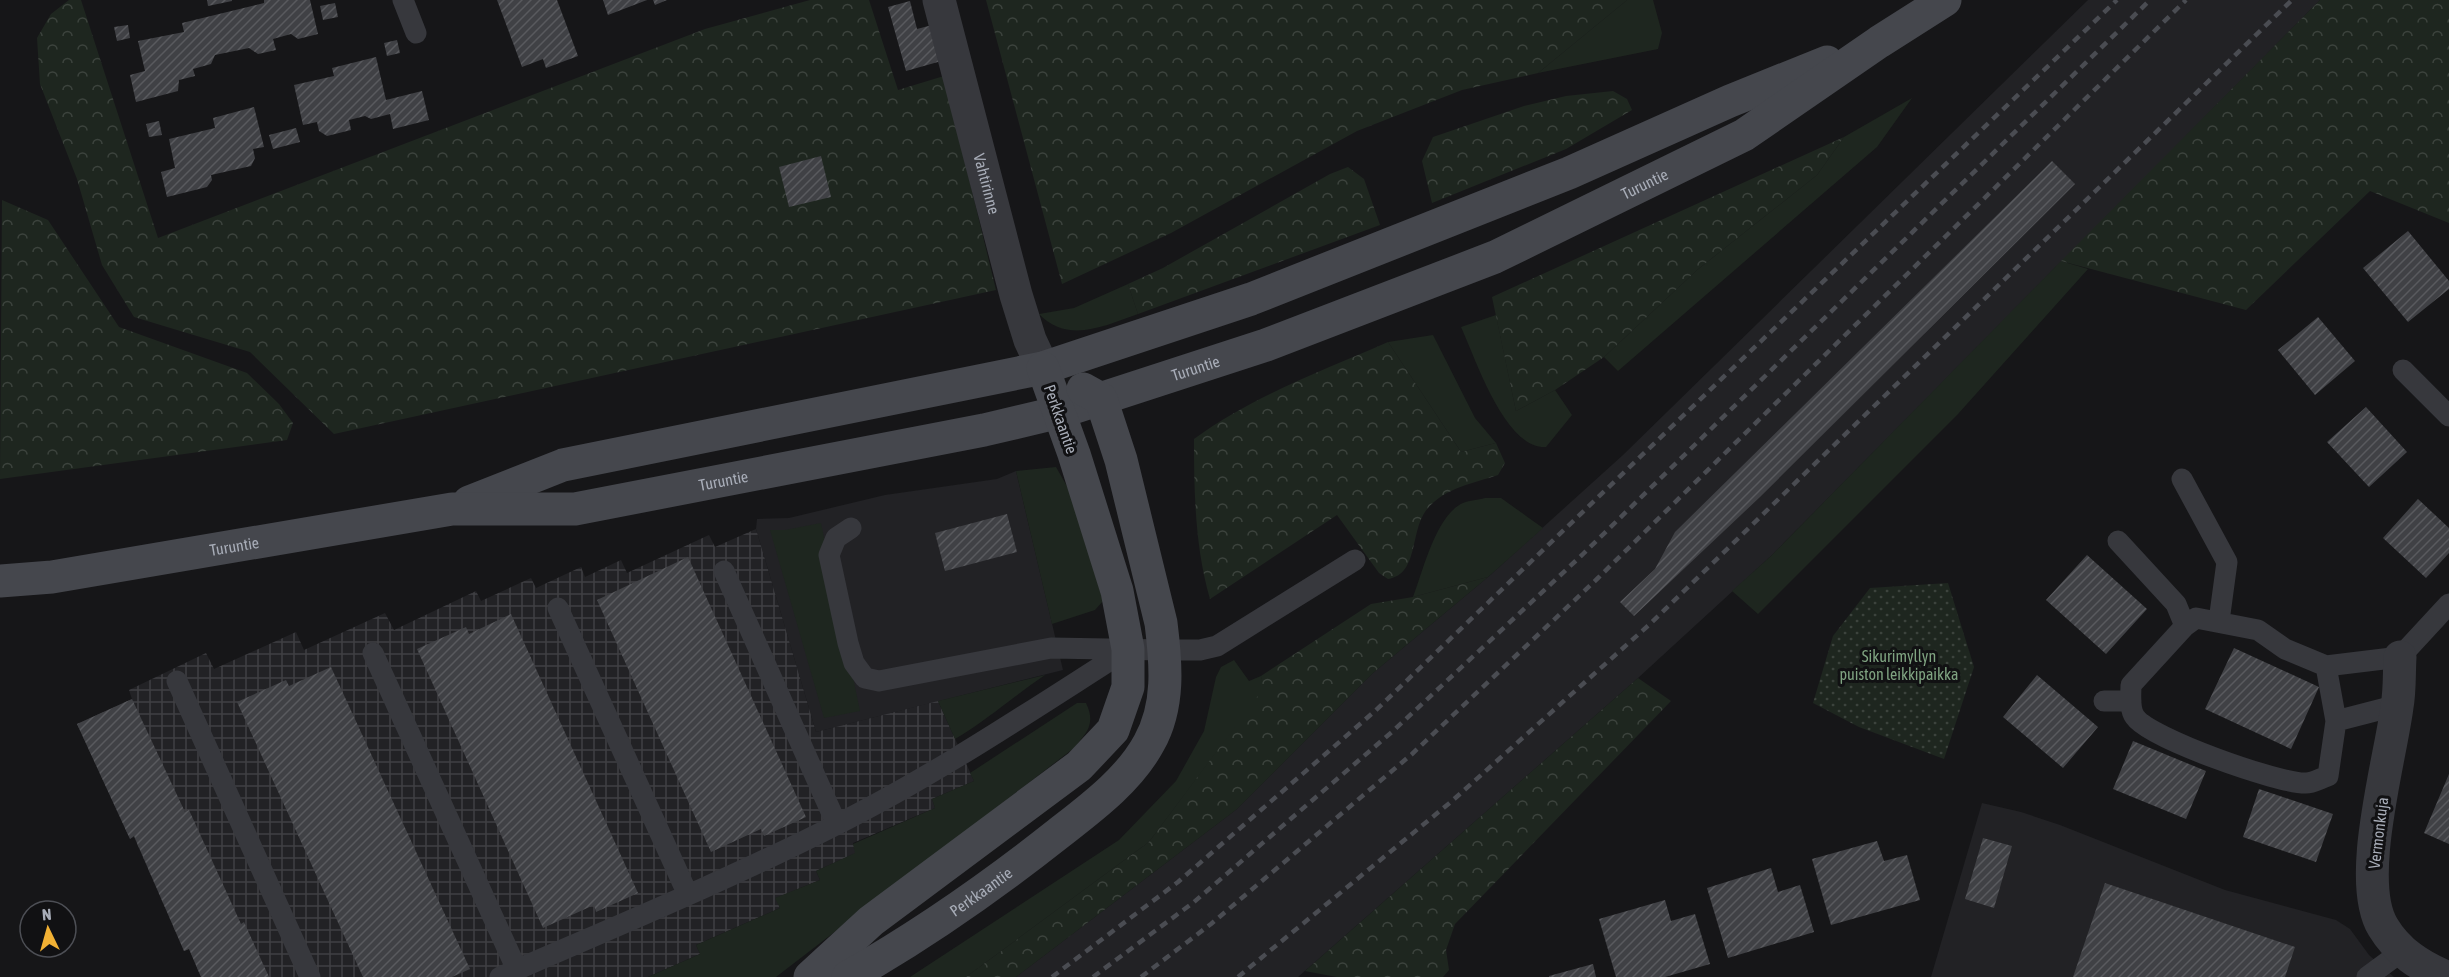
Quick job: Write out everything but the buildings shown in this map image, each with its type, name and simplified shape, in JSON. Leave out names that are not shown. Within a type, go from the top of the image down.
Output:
[{"type":"main road","name":"Turuntie","points":[[0,582],[52,577],[452,509],[575,509],[984,430],[1060,412],[1266,345],[1495,257],[1744,135],[1879,42],[1945,0]]},
{"type":"main road","name":"Turuntie","points":[[452,509],[563,465],[1043,368],[1251,299],[1486,207],[1730,101],[1879,42]]},
{"type":"main road","name":"Perkkaantie","points":[[848,977],[884,957],[1004,876],[1108,794],[1149,743],[1165,699],[1165,650],[1161,623],[1121,460],[1101,399],[1043,368]]},
{"type":"main road","name":"Perkkaantie","points":[[810,977],[871,921],[1079,766],[1113,730],[1128,687],[1128,649],[1117,591],[1060,412],[1043,368]]},
{"type":"main road","name":"Turuntie","points":[[0,598],[52,577]]},
{"type":"street","name":"Vahtirinne","points":[[939,0],[1016,295],[1030,340],[1043,368]]},
{"type":"street","name":"Vermonkuja","points":[[2400,657],[2398,705],[2374,850],[2372,884],[2375,907],[2382,926],[2401,952],[2446,977]]},
{"type":"lane","points":[[403,0],[416,33]]},
{"type":"lane","points":[[2403,370],[2449,416]]},
{"type":"lane","points":[[2182,479],[2227,562],[2219,621]]},
{"type":"lane","points":[[851,528],[836,537],[829,555],[854,663],[865,678],[879,681],[1051,648],[1200,650],[1218,646],[1355,560]]},
{"type":"lane","points":[[2118,541],[2176,604],[2185,626]]},
{"type":"lane","points":[[724,571],[837,825]]},
{"type":"lane","points":[[2325,666],[2336,721],[2328,776],[2306,783],[2246,770],[2185,745],[2150,728],[2134,717],[2131,685],[2185,626],[2196,618],[2258,630],[2285,649],[2325,666],[2400,657],[2449,604]]},
{"type":"lane","points":[[558,608],[688,895]]},
{"type":"lane","points":[[373,653],[508,973],[688,895],[837,825],[961,755],[1128,649]]},
{"type":"lane","points":[[177,681],[310,977]]},
{"type":"lane","points":[[2104,701],[2131,701]]},
{"type":"lane","points":[[2336,721],[2398,705]]},
{"type":"lane","points":[[2367,977],[2401,952]]},
{"type":"shaded area","points":[[2088,0],[2320,0],[1771,556],[1638,678],[1298,977],[1016,977],[1237,809],[1373,673],[1488,577],[1623,455]]},
{"type":"shaded area","points":[[1016,471],[1063,670],[816,732],[756,529],[757,519],[789,518],[885,495],[997,479]]},
{"type":"shaded area","points":[[756,529],[816,732],[938,701],[974,781],[932,799],[935,808],[853,843],[856,853],[816,871],[820,880],[776,898],[780,908],[696,945],[700,954],[648,977],[201,977],[189,949],[184,951],[134,837],[130,839],[77,724],[132,699],[129,690],[206,653],[214,669],[296,632],[304,650],[385,613],[394,630],[476,591],[481,601],[531,578],[536,588],[581,567],[585,577],[621,560],[627,573],[709,535],[715,547]]},
{"type":"shaded area","points":[[1982,803],[2021,812],[2060,825],[2225,890],[2336,920],[2350,929],[2369,955],[2394,977],[1931,977]]},
{"type":"green space","points":[[69,0],[81,0],[158,238],[705,29],[810,0],[869,0],[898,90],[944,76],[996,290],[334,434],[250,352],[134,317],[102,265],[77,179],[40,84],[37,38],[51,14]]},
{"type":"green space","points":[[986,0],[1627,0],[1538,73],[1462,90],[1357,131],[1171,233],[1062,284]]},
{"type":"green space","points":[[1627,0],[1653,0],[1662,33],[1658,49],[1538,73]]},
{"type":"green space","points":[[2320,0],[2449,0],[2449,223],[2370,191],[2246,310],[2061,261]]},
{"type":"green space","points":[[1613,91],[1627,99],[1632,110],[1566,149],[1432,203],[1422,161],[1433,137],[1524,106],[1566,96]]},
{"type":"green space","points":[[1912,98],[1877,147],[1618,371],[1604,357],[1697,270],[1817,175],[1844,137]]},
{"type":"green space","points":[[1844,137],[1817,175],[1697,270],[1604,357],[1555,390],[1516,411],[1492,297]]},
{"type":"green space","points":[[1348,167],[1364,179],[1380,225],[1138,314],[1128,284],[1163,268],[1330,174]]},
{"type":"green space","points":[[2,200],[48,220],[119,327],[247,373],[279,404],[293,423],[287,440],[0,479]]},
{"type":"green space","points":[[2061,261],[2088,269],[1958,414],[1758,614],[1732,591],[1771,556]]},
{"type":"green space","points":[[1128,284],[1138,314],[1112,323],[1087,330],[1074,330],[1050,323],[1039,314],[1074,308]]},
{"type":"green space","points":[[1496,315],[1516,411],[1555,390],[1572,415],[1546,447],[1531,444],[1517,434],[1505,418],[1483,379],[1461,327]]},
{"type":"green space","points":[[1433,335],[1475,418],[1496,443],[1461,452],[1388,342]]},
{"type":"green space","points":[[1388,342],[1461,452],[1496,443],[1505,463],[1498,475],[1451,491],[1428,508],[1418,527],[1410,560],[1398,575],[1388,579],[1379,573],[1337,515],[1210,599],[1198,539],[1194,439],[1264,397]]},
{"type":"green space","points":[[1056,467],[1072,495],[1103,601],[1095,610],[1052,624],[1016,471]]},
{"type":"green space","points":[[1485,498],[1501,498],[1543,528],[1488,577],[1413,597],[1432,545],[1445,519],[1463,503]]},
{"type":"green space","points":[[821,523],[860,711],[824,718],[770,530],[785,530]]},
{"type":"green space","points":[[1488,577],[1373,673],[1237,809],[1016,977],[966,977],[1149,842],[1263,689],[1261,676],[1371,604],[1413,597]]},
{"type":"green space","name":"Sikurimyllyn puiston leikkipaikka","points":[[1948,583],[1974,667],[1944,759],[1859,727],[1813,703],[1833,636],[1870,588]]},
{"type":"green space","points":[[1234,660],[1249,681],[1261,676],[1264,689],[1149,842],[966,977],[910,977],[1119,840],[1176,781],[1204,731],[1216,677],[1221,667]]},
{"type":"green space","points":[[1045,675],[978,724],[955,739],[938,701]]},
{"type":"green space","points":[[1638,678],[1671,701],[1455,924],[1446,950],[1449,970],[1443,977],[1337,977],[1305,971]]},
{"type":"green space","points":[[1077,703],[1086,703],[1090,722],[1086,732],[1074,748],[776,977],[648,977],[700,954],[696,945],[780,908],[775,898],[820,880],[816,871],[855,853],[853,844],[935,808],[932,799],[974,781],[970,773]]},
{"type":"railway","points":[[1052,977],[1178,882],[1375,711],[2117,0]]},
{"type":"railway","points":[[1093,977],[1194,902],[1393,731],[1582,555],[2150,0]]},
{"type":"railway","points":[[1141,977],[1211,924],[1412,754],[1598,578],[2186,0]]},
{"type":"railway","points":[[1238,977],[1452,801],[1650,624],[2292,0]]}]
